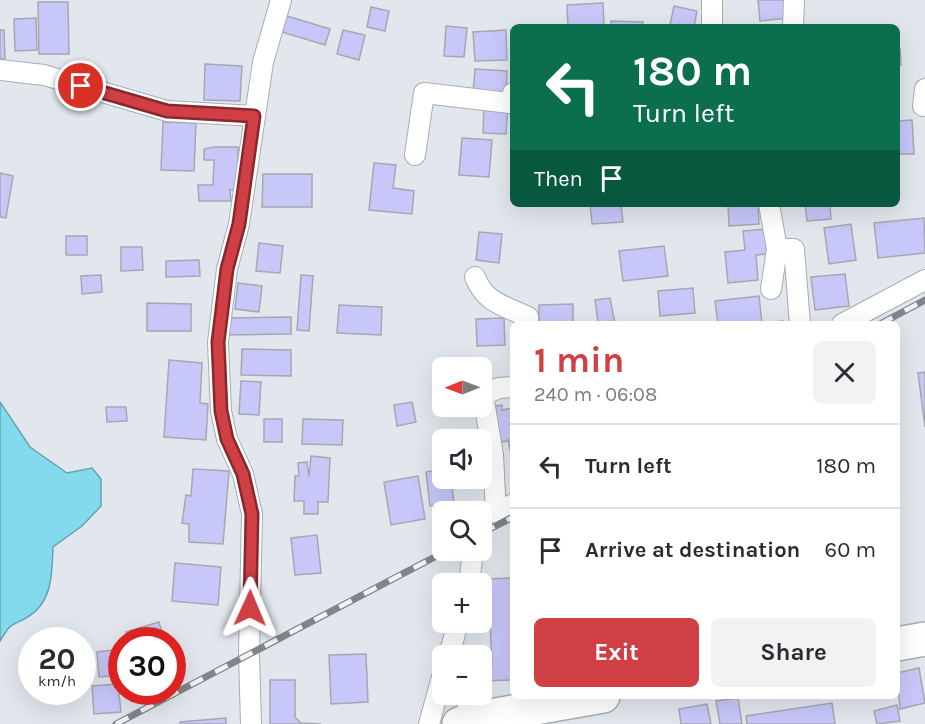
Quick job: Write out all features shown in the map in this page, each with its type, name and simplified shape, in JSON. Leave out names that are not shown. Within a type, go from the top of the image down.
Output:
[{"type":"highway","points":[[900,643],[925,639]]},
{"type":"highway","points":[[466,713],[579,699]]},
{"type":"street","points":[[250,724],[252,514],[243,474],[227,439],[221,411],[218,342],[227,269],[239,224],[263,62],[281,0]]},
{"type":"street","points":[[712,0],[712,24]]},
{"type":"street","points":[[793,24],[794,0]]},
{"type":"street","points":[[0,70],[44,75],[167,111],[254,116]]},
{"type":"street","points":[[415,154],[424,93],[510,103]]},
{"type":"street","points":[[770,207],[777,249],[771,289]]},
{"type":"street","points":[[777,249],[794,249],[800,321]]},
{"type":"street","points":[[475,277],[479,289],[495,304],[528,317],[528,321]]},
{"type":"street","points":[[848,321],[925,280]]},
{"type":"street","points":[[510,387],[499,388],[483,395],[493,455],[496,513],[510,506]]},
{"type":"street","points":[[429,724],[434,705]]},
{"type":"water","points":[[0,402],[30,447],[67,473],[92,468],[101,479],[101,506],[82,526],[53,547],[51,577],[46,596],[35,612],[11,626],[0,641]]},
{"type":"building","points":[[758,0],[786,0],[788,18],[760,21]]},
{"type":"building","points":[[38,2],[68,2],[69,54],[39,54]]},
{"type":"building","points":[[603,3],[604,24],[568,24],[567,5]]},
{"type":"building","points":[[674,6],[697,11],[695,24],[670,24]]},
{"type":"building","points":[[371,7],[389,11],[385,31],[367,27]]},
{"type":"building","points":[[287,16],[330,29],[325,45],[282,32]]},
{"type":"building","points":[[36,18],[37,50],[15,51],[14,19]]},
{"type":"building","points":[[611,21],[643,22],[643,24],[611,24]]},
{"type":"building","points":[[446,26],[467,28],[464,57],[444,56]]},
{"type":"building","points":[[0,30],[4,30],[5,59],[0,59]]},
{"type":"building","points":[[343,30],[365,35],[359,60],[337,54]]},
{"type":"building","points":[[506,30],[507,60],[475,61],[473,32]]},
{"type":"building","points":[[205,64],[242,66],[240,101],[204,100]]},
{"type":"building","points":[[475,69],[507,71],[506,96],[473,94]]},
{"type":"building","points":[[484,106],[508,107],[506,134],[483,133]]},
{"type":"building","points":[[912,120],[914,154],[900,154],[900,121]]},
{"type":"building","points":[[163,122],[196,123],[194,171],[161,170]]},
{"type":"building","points":[[462,138],[492,140],[489,177],[459,175]]},
{"type":"building","points":[[238,147],[238,190],[230,190],[231,201],[199,201],[198,185],[213,185],[214,160],[204,160],[204,149]]},
{"type":"building","points":[[374,163],[396,165],[393,188],[414,191],[412,214],[369,210]]},
{"type":"building","points":[[0,173],[13,176],[6,218],[0,217]]},
{"type":"building","points":[[263,174],[312,174],[312,207],[262,207]]},
{"type":"building","points":[[590,207],[621,207],[623,222],[592,224]]},
{"type":"building","points":[[728,207],[758,207],[759,224],[729,226]]},
{"type":"building","points":[[805,207],[830,207],[831,219],[807,221]]},
{"type":"building","points":[[924,218],[925,253],[878,258],[874,223]]},
{"type":"building","points":[[851,224],[856,260],[829,264],[824,228]]},
{"type":"building","points":[[766,229],[767,254],[756,255],[758,280],[728,283],[725,252],[745,250],[743,231]]},
{"type":"building","points":[[479,232],[502,234],[499,263],[476,260]]},
{"type":"building","points":[[66,236],[87,236],[87,255],[66,255]]},
{"type":"building","points":[[259,243],[283,246],[280,273],[256,271]]},
{"type":"building","points":[[664,246],[668,276],[623,281],[619,251]]},
{"type":"building","points":[[121,247],[142,247],[143,270],[121,271]]},
{"type":"building","points":[[199,260],[200,276],[166,277],[166,261]]},
{"type":"building","points":[[845,274],[849,306],[815,310],[811,277]]},
{"type":"building","points":[[101,275],[102,292],[82,294],[81,276]]},
{"type":"building","points":[[301,275],[313,276],[309,331],[297,330]]},
{"type":"building","points":[[238,283],[262,286],[259,312],[235,309]]},
{"type":"building","points":[[693,288],[695,313],[660,316],[658,291]]},
{"type":"building","points":[[759,296],[762,321],[718,321],[715,301]]},
{"type":"building","points":[[610,298],[614,321],[598,321],[595,300]]},
{"type":"building","points":[[147,303],[191,304],[191,331],[147,331]]},
{"type":"building","points":[[573,304],[573,321],[539,321],[539,305]]},
{"type":"building","points":[[339,305],[382,307],[381,335],[337,333]]},
{"type":"building","points":[[291,317],[291,334],[228,335],[228,318]]},
{"type":"building","points":[[504,318],[505,345],[477,346],[476,319]]},
{"type":"building","points":[[242,349],[291,350],[291,376],[241,375]]},
{"type":"building","points":[[169,360],[202,363],[200,403],[208,404],[206,440],[164,437]]},
{"type":"building","points":[[925,372],[925,427],[918,373]]},
{"type":"building","points":[[241,381],[261,382],[259,415],[239,414]]},
{"type":"building","points":[[412,402],[416,422],[397,426],[394,405]]},
{"type":"building","points":[[502,405],[502,410],[510,409],[510,450],[508,439],[508,441],[495,443],[490,417],[492,417],[492,406]]},
{"type":"building","points":[[106,407],[126,407],[127,421],[107,422]]},
{"type":"building","points":[[264,419],[282,419],[282,442],[264,442]]},
{"type":"building","points":[[303,419],[343,420],[342,445],[302,444]]},
{"type":"building","points":[[311,456],[330,458],[328,502],[318,502],[318,514],[304,514],[304,501],[294,501],[295,476],[299,476],[298,463],[307,462],[309,477]]},
{"type":"building","points":[[193,469],[229,471],[223,544],[189,542],[189,524],[182,523],[186,495],[191,496]]},
{"type":"building","points":[[432,471],[432,489],[452,489],[454,501],[432,501],[430,506],[426,472]]},
{"type":"building","points":[[418,476],[425,519],[391,525],[384,482]]},
{"type":"building","points":[[317,535],[321,573],[295,575],[291,538]]},
{"type":"building","points":[[175,563],[221,567],[218,605],[172,601]]},
{"type":"building","points":[[510,578],[510,680],[492,681],[492,579]]},
{"type":"building","points":[[159,622],[160,627],[142,627]]},
{"type":"building","points":[[108,651],[108,676],[99,677],[97,652]]},
{"type":"building","points":[[366,654],[368,702],[331,704],[329,655]]},
{"type":"building","points":[[919,668],[925,703],[900,709],[900,672]]},
{"type":"building","points":[[270,680],[295,680],[295,717],[301,723],[321,724],[270,724]]},
{"type":"building","points":[[108,685],[108,705],[120,705],[121,712],[94,714],[96,686]]},
{"type":"building","points":[[738,699],[742,724],[720,724],[716,701]]},
{"type":"building","points":[[832,703],[835,724],[747,724],[746,716]]},
{"type":"building","points":[[707,704],[711,724],[681,724],[679,709]]},
{"type":"building","points":[[897,705],[900,721],[877,724],[874,711]]},
{"type":"building","points":[[226,718],[226,724],[180,724],[180,722]]},
{"type":"railway","points":[[886,321],[925,300]]},
{"type":"railway","points":[[492,528],[510,519]]},
{"type":"railway","points":[[116,724],[432,558]]},
{"type":"route","points":[[81,86],[167,111],[254,116],[239,224],[227,269],[218,342],[221,411],[227,439],[243,474],[252,514],[250,608]]}]
